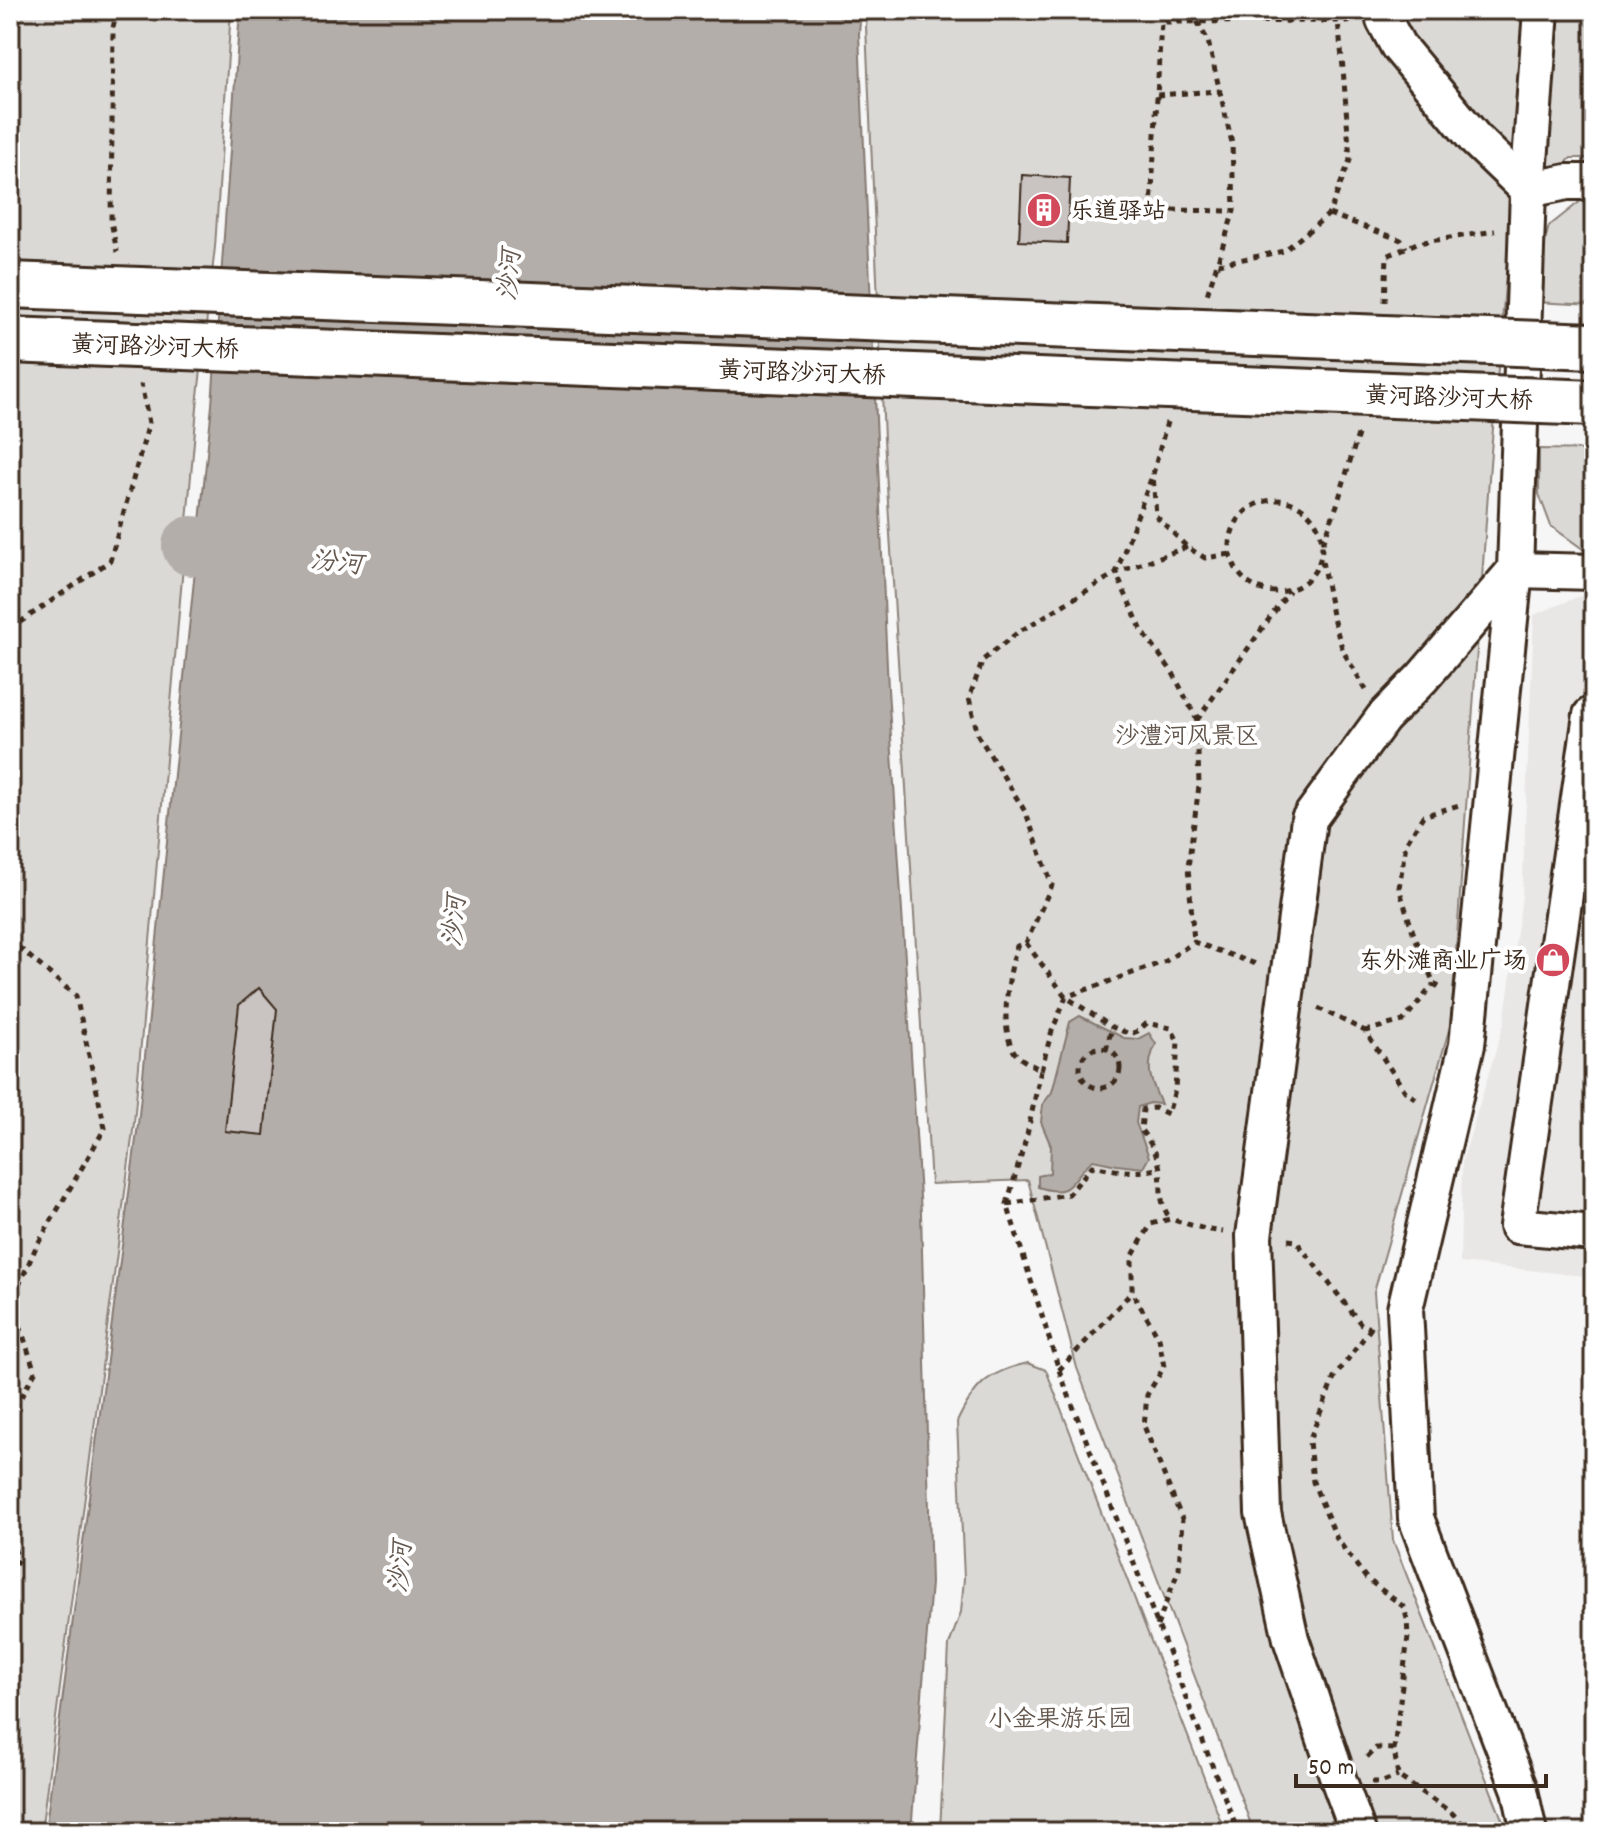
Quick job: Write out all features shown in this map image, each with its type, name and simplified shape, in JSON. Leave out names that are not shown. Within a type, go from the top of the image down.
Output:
[{"type":"main road","points":[[10,285],[1594,346]]},
{"type":"main road","name":"黄河路沙河大桥","points":[[10,340],[1594,403]]},
{"type":"street","points":[[1529,1832],[1520,1790],[1416,1518],[1405,1309],[1467,1045],[1515,570],[1528,199],[1541,10]]},
{"type":"street","points":[[1384,15],[1398,46],[1528,199]]},
{"type":"street","points":[[1528,199],[1567,182],[1594,182]]},
{"type":"street","points":[[1515,570],[1594,572]]},
{"type":"street","points":[[1358,1832],[1291,1639],[1263,1513],[1254,1236],[1309,819],[1383,718],[1422,678],[1515,570]]},
{"type":"street","points":[[1594,715],[1591,715],[1517,1226],[1594,1233]]},
{"type":"path","points":[[1217,264],[1284,251],[1329,214],[1350,160],[1338,21],[1331,10]]},
{"type":"path","points":[[1151,210],[1161,22],[1338,21],[1384,15]]},
{"type":"path","points":[[1157,95],[1220,91]]},
{"type":"path","points":[[1385,297],[1387,256],[1417,243],[1500,230],[1528,199]]},
{"type":"path","points":[[1100,209],[1234,211]]},
{"type":"path","points":[[1329,214],[1401,240],[1406,248]]},
{"type":"path","points":[[1322,544],[1358,435]]},
{"type":"path","points":[[1153,474],[1116,573],[1142,631],[1173,673],[1197,720],[1199,786],[1188,867],[1194,942]]},
{"type":"path","points":[[1321,558],[1304,584],[1274,592],[1259,589],[1246,581],[1236,569],[1231,554],[1235,525],[1244,513],[1271,500],[1286,501],[1311,516],[1319,529],[1332,615],[1343,651],[1383,718]]},
{"type":"path","points":[[1041,1070],[1017,1056],[1006,1030],[1009,972],[1017,946],[1026,943],[1052,885],[1026,813],[978,735],[969,698],[983,660],[1017,633],[1116,573],[1187,547]]},
{"type":"path","points":[[1197,720],[1290,590]]},
{"type":"path","points":[[1468,1031],[1457,1002],[1434,984],[1399,888],[1406,843],[1423,816],[1472,801],[1491,801]]},
{"type":"path","points":[[10,940],[76,996],[105,1128],[36,1247],[12,1301],[35,1372],[10,1417]]},
{"type":"path","points":[[1194,942],[1288,985],[1365,1031],[1405,1091],[1450,1121]]},
{"type":"path","points":[[1194,942],[1166,961],[1066,997],[1052,1031],[1007,1204],[1059,1370],[1238,1832]]},
{"type":"path","points":[[1026,943],[1066,997],[1112,1027],[1130,1034],[1147,1023],[1171,1028],[1178,1041],[1175,1090],[1168,1114],[1155,1108],[1143,1109],[1141,1130],[1153,1146],[1160,1168],[1161,1205],[1170,1219]]},
{"type":"path","points":[[1365,1031],[1403,1021],[1434,984]]},
{"type":"path","points":[[1106,1050],[1112,1027]]},
{"type":"path","points":[[1106,1050],[1113,1052],[1119,1064],[1118,1077],[1108,1086],[1095,1087],[1084,1080],[1081,1061],[1088,1051],[1106,1050]]},
{"type":"path","points":[[1007,1204],[1069,1194],[1092,1166],[1148,1172],[1160,1168]]},
{"type":"path","points":[[1157,1626],[1179,1569],[1182,1519],[1144,1426],[1147,1395],[1164,1367],[1159,1338],[1132,1292],[1132,1257],[1151,1224],[1170,1219],[1205,1229],[1296,1241],[1361,1324],[1407,1343]]},
{"type":"path","points":[[1059,1370],[1132,1292]]},
{"type":"path","points":[[1371,1328],[1334,1378],[1309,1441],[1313,1482],[1337,1539],[1366,1578],[1404,1607],[1408,1637],[1394,1749],[1398,1776],[1452,1813],[1470,1832]]},
{"type":"path","points":[[10,1537],[18,1559],[10,1580]]},
{"type":"path","points":[[1361,1763],[1376,1748],[1394,1749]]},
{"type":"path","points":[[1369,1782],[1383,1782],[1398,1776]]},
{"type":"shaded area","name":"东外滩商业广场","points":[[1580,596],[1594,596],[1594,1277],[1460,1263],[1462,1162],[1504,1023],[1522,896],[1534,615]]},
{"type":"green space","points":[[10,10],[231,10],[215,247],[198,396],[134,1123],[41,1832],[10,1832]]},
{"type":"green space","name":"沙澧河风景区","points":[[868,10],[1594,10],[1594,158],[1571,158],[1511,214],[1490,464],[1451,1023],[1374,1292],[1393,1540],[1507,1832],[1254,1832],[1077,1368],[1028,1180],[931,1184],[884,439],[866,26]]},
{"type":"green space","points":[[1582,200],[1594,200],[1594,305],[1534,302],[1536,273],[1549,226]]},
{"type":"green space","points":[[1539,449],[1594,450],[1594,553],[1587,552],[1551,526],[1539,494]]},
{"type":"green space","name":"小金果游乐园","points":[[1028,1363],[1046,1370],[1225,1832],[940,1832],[949,1645],[961,1612],[964,1578],[957,1422],[984,1382],[1002,1371]]},
{"type":"water","name":"沙河","points":[[240,10],[861,10],[859,34],[888,689],[921,1213],[931,1583],[911,1832],[45,1832],[138,1124],[212,405]]},
{"type":"water","points":[[1080,1016],[1124,1038],[1138,1039],[1149,1033],[1156,1044],[1150,1060],[1150,1074],[1161,1104],[1150,1103],[1138,1107],[1136,1123],[1149,1157],[1143,1168],[1093,1160],[1070,1185],[1050,1190],[1038,1187],[1038,1176],[1050,1173],[1051,1146],[1041,1122],[1043,1104],[1052,1092],[1070,1022]]},
{"type":"building","name":"乐道驿站","points":[[1022,175],[1070,178],[1067,243],[1019,241]]},
{"type":"building","points":[[259,988],[277,1009],[264,1135],[225,1131],[239,1005]]},
{"type":"building","points":[[10,1028],[16,1028],[11,1078],[10,1078]]},
{"type":"building","points":[[1593,1301],[1594,1364],[1587,1364]]},
{"type":"waterway","name":"汾河","points":[[192,546],[280,555]]},
{"type":"place","name":"乐道驿站","points":[[1044,210]]},
{"type":"place","name":"东外滩商业广场","points":[[1553,960]]}]
